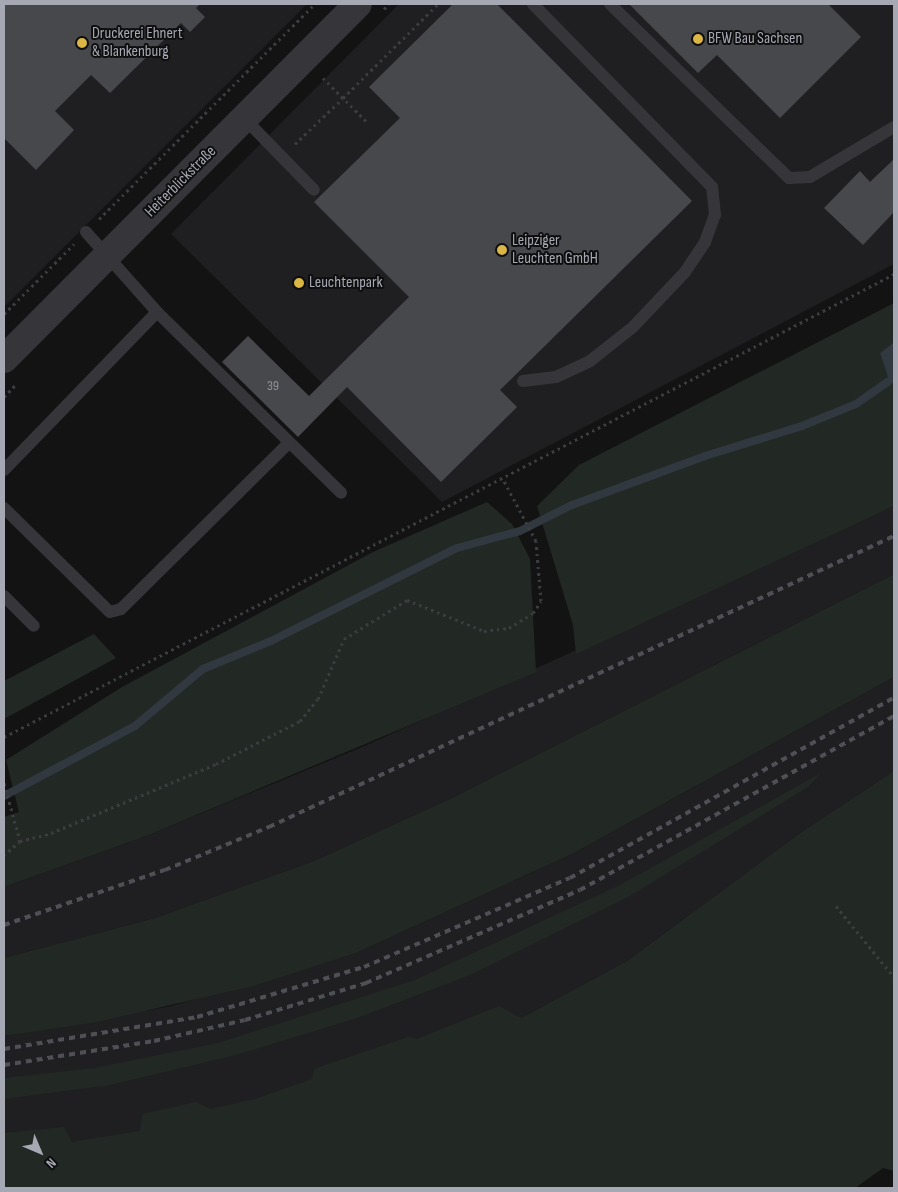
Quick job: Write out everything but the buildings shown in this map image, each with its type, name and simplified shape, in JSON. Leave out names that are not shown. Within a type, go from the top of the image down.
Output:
[{"type":"street","name":"Heiterblickstraße","points":[[4,359],[358,4]]},
{"type":"lane","points":[[523,381],[556,377],[590,361],[632,327],[685,272],[705,242],[715,215],[712,187],[533,4]]},
{"type":"lane","points":[[610,4],[788,178],[810,177],[894,127]]},
{"type":"lane","points":[[244,118],[314,190]]},
{"type":"lane","points":[[86,232],[156,312],[341,493]]},
{"type":"lane","points":[[4,470],[156,312]]},
{"type":"lane","points":[[4,508],[110,612],[122,609],[289,444]]},
{"type":"lane","points":[[4,596],[34,626]]},
{"type":"path","points":[[4,314],[314,4]]},
{"type":"path","points":[[282,157],[438,4]]},
{"type":"path","points":[[320,74],[366,121]]},
{"type":"path","points":[[4,737],[504,479],[894,274]]},
{"type":"path","points":[[4,855],[20,841],[51,833],[216,764],[300,721],[318,699],[344,640],[406,600],[460,625],[484,631],[509,628],[533,613],[541,601],[536,541],[504,479]]},
{"type":"path","points":[[4,784],[11,801],[20,841]]},
{"type":"path","points":[[836,906],[894,977]]},
{"type":"shaded area","points":[[4,4],[307,4],[4,307]]},
{"type":"shaded area","points":[[399,4],[894,4],[894,264],[442,502],[171,234]]},
{"type":"shaded area","points":[[894,303],[894,342],[880,353],[889,381],[894,382],[894,506],[576,654],[573,625],[537,506],[579,465]]},
{"type":"shaded area","points":[[894,342],[894,382],[889,381],[880,353]]},
{"type":"shaded area","points":[[487,502],[512,524],[530,559],[536,672],[149,835],[4,887],[4,817],[19,812],[6,760],[122,687],[373,552]]},
{"type":"shaded area","points":[[894,506],[894,574],[452,798],[314,861],[155,918],[4,958],[4,887],[149,835],[367,745]]},
{"type":"shaded area","points":[[894,574],[894,677],[572,854],[356,953],[253,986],[97,1022],[4,1036],[4,958],[155,918],[314,861],[452,798]]},
{"type":"shaded area","points":[[94,634],[116,658],[4,719],[4,681]]},
{"type":"shaded area","points":[[894,677],[894,771],[800,833],[627,961],[521,1018],[378,1076],[4,1165],[4,1036],[172,1006],[356,953],[572,854]]},
{"type":"shaded area","points":[[894,771],[894,1171],[883,1168],[855,1188],[4,1188],[4,1133],[64,1127],[72,1142],[140,1131],[142,1114],[196,1102],[210,1109],[255,1099],[312,1079],[314,1069],[408,1037],[417,1039],[499,1006],[521,1018],[627,961],[800,833]]},
{"type":"shaded area","points":[[821,773],[808,787],[630,896],[470,975],[357,1018],[236,1055],[110,1085],[4,1099],[4,1078],[94,1068],[218,1043],[415,980],[620,885]]},
{"type":"waterway","points":[[4,796],[135,726],[203,669],[271,641],[457,548],[520,531],[572,505],[705,456],[802,426],[856,404],[889,381]]},
{"type":"railway","points":[[4,925],[165,870],[269,827],[894,536]]},
{"type":"railway","points":[[4,1049],[197,1017],[364,967],[570,878],[894,698]]},
{"type":"railway","points":[[4,1065],[154,1041],[245,1020],[366,983],[580,890],[894,716]]},
{"type":"place","name":"BFW Bau Sachsen","points":[[698,39]]},
{"type":"place","name":"Druckerei Ehnert & Blankenburg","points":[[82,43]]},
{"type":"place","name":"Leipziger Leuchten GmbH","points":[[502,250]]},
{"type":"place","name":"Leuchtenpark","points":[[299,283]]}]
